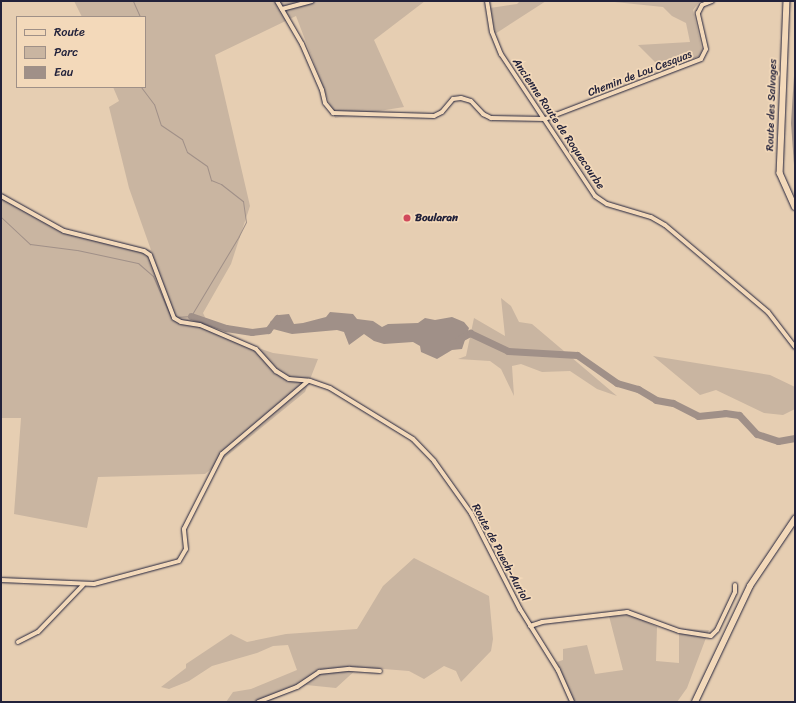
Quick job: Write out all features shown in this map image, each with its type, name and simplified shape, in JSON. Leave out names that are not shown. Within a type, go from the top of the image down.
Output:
[{"type":"main road","name":"Route des Salvages","points":[[787,1],[780,173],[795,207]]},
{"type":"main road","points":[[695,702],[750,586],[795,519]]},
{"type":"street","points":[[277,1],[302,44],[322,90],[325,103],[333,113],[434,116],[442,112],[453,99],[461,98],[469,100],[491,118],[543,119]]},
{"type":"street","points":[[282,9],[312,1]]},
{"type":"street","name":"Ancienne Route de Roquecourbe","points":[[487,1],[492,32],[499,50],[595,196],[607,204],[647,215],[665,225],[768,312],[795,347]]},
{"type":"street","name":"Chemin de Lou Cesquas","points":[[543,119],[662,76],[701,60],[706,49],[698,13],[702,5],[712,1]]},
{"type":"street","name":"Route de Puech-Auriol","points":[[1,196],[64,231],[144,251],[150,255],[173,317],[182,322],[200,325],[256,349],[276,371],[289,379],[308,381],[330,388],[413,438],[434,461],[471,513],[530,626],[558,670],[572,702]]},
{"type":"street","points":[[1,580],[82,584],[135,574],[182,559],[186,550],[184,529],[222,454],[308,381]]},
{"type":"street","points":[[18,642],[38,632],[82,584]]},
{"type":"street","points":[[530,626],[542,622],[627,612],[679,631],[711,636],[717,630],[735,592],[735,585]]},
{"type":"street","points":[[258,702],[297,686],[319,672],[350,669],[380,671]]},
{"type":"green space","points":[[74,1],[425,1],[374,40],[404,107],[335,118],[296,16],[215,55],[250,206],[231,264],[203,313],[212,332],[273,353],[318,359],[305,392],[205,474],[98,477],[87,528],[14,514],[21,418],[1,418],[1,194],[65,230],[151,250],[129,188],[109,107],[119,101],[113,88],[146,88],[146,16],[82,16]]},
{"type":"green space","points":[[520,1],[546,1],[495,34],[490,8],[517,4]]},
{"type":"green space","points":[[605,1],[700,1],[693,10],[702,50],[701,55],[665,72],[638,45],[690,42],[686,23],[672,16],[663,7]]},
{"type":"green space","points":[[501,298],[511,306],[519,322],[532,324],[617,396],[597,389],[570,371],[542,372],[521,364],[512,366],[514,396],[501,369],[490,361],[458,359],[466,356],[474,318],[505,336]]},
{"type":"green space","points":[[653,356],[770,375],[795,387],[795,409],[783,415],[764,413],[716,390],[700,395]]},
{"type":"green space","points":[[414,558],[489,596],[493,639],[491,651],[461,682],[456,671],[444,666],[424,679],[409,671],[359,667],[336,688],[306,685],[267,702],[226,702],[233,692],[251,689],[297,670],[288,645],[273,646],[257,653],[212,666],[189,681],[169,689],[161,687],[186,668],[186,664],[231,634],[247,642],[286,634],[357,629],[383,586]]},
{"type":"green space","points":[[632,615],[657,627],[656,661],[679,663],[679,629],[709,630],[687,688],[677,702],[568,702],[571,697],[557,662],[563,660],[563,649],[587,645],[595,674],[623,670],[609,616]]},
{"type":"water","points":[[795,60],[795,179],[791,123]]},
{"type":"water","points":[[330,312],[353,314],[357,319],[373,321],[382,327],[388,324],[418,323],[425,318],[435,320],[452,317],[464,322],[469,328],[462,349],[452,350],[437,359],[421,352],[420,346],[413,342],[384,344],[374,341],[364,334],[349,345],[344,332],[337,330],[292,334],[273,329],[270,322],[279,315],[289,314],[294,324],[303,323],[326,317]]},
{"type":"waterway","points":[[133,1],[140,16]]},
{"type":"waterway","points":[[142,88],[154,104],[161,125],[182,139],[187,152],[207,166],[211,180],[221,184],[243,201],[246,222],[239,236],[191,316],[176,317]]},
{"type":"waterway","points":[[1,217],[30,244],[77,250],[138,263],[153,276],[171,317]]},
{"type":"waterway","points":[[191,316],[226,328],[252,332],[268,330],[277,318]]},
{"type":"waterway","points":[[459,339],[470,333],[508,351],[577,355],[617,383],[638,389],[656,400],[673,403],[698,416],[725,413],[739,415],[757,434],[778,441],[795,438]]},
{"type":"place","name":"Boularan","points":[[407,218]]}]
